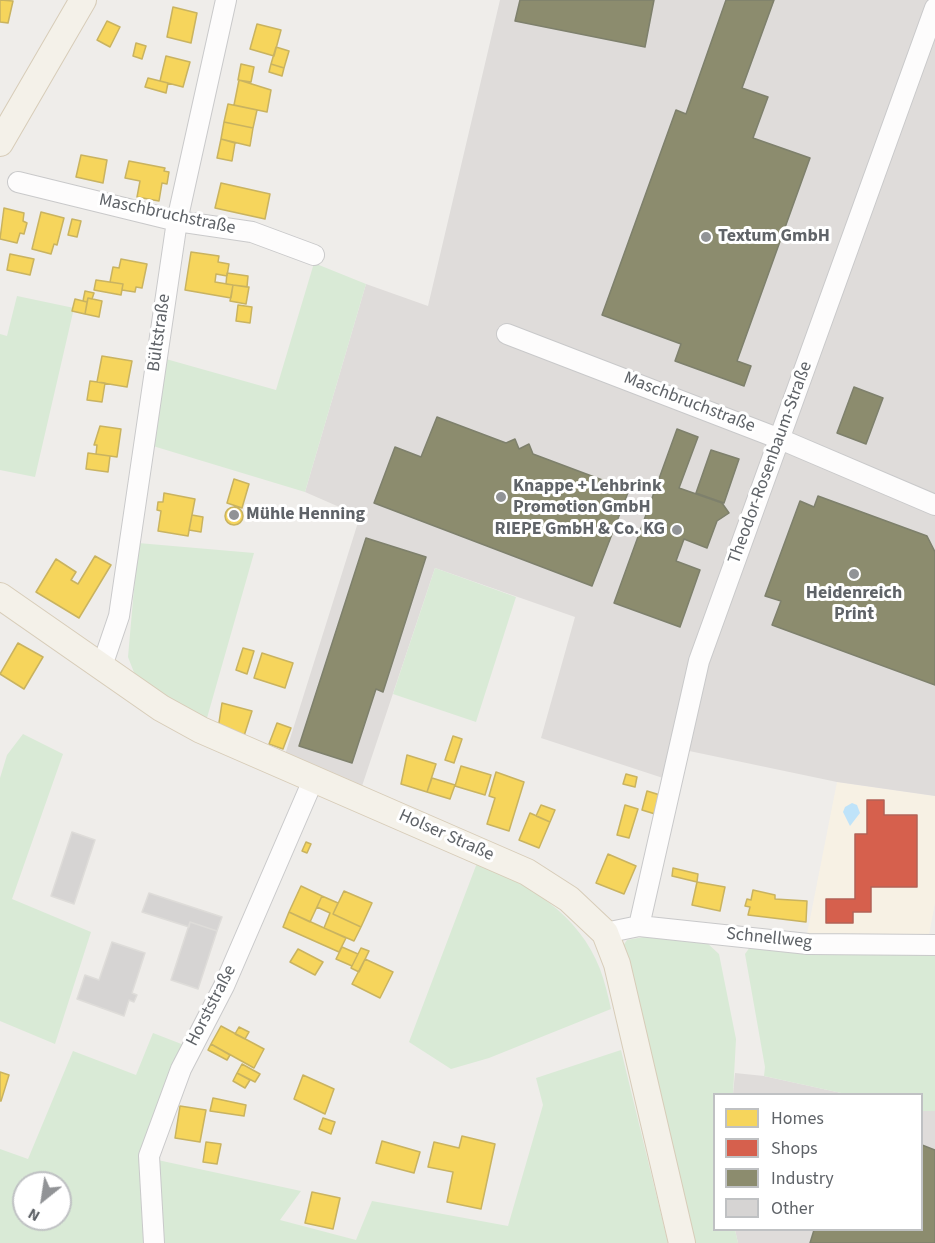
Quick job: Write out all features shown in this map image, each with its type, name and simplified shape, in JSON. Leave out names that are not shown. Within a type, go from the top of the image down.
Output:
[{"type":"main road","points":[[0,143],[83,0]]},
{"type":"main road","name":"Holser Straße","points":[[0,596],[161,708],[201,730],[527,872],[569,899],[605,933],[617,964],[682,1243]]},
{"type":"street","name":"Bültstraße","points":[[102,666],[119,616],[177,221],[226,0]]},
{"type":"street","name":"Theodor-Rosenbaum-Straße","points":[[639,926],[693,682],[935,8]]},
{"type":"street","name":"Maschbruchstraße","points":[[18,182],[177,221],[252,232],[314,255]]},
{"type":"street","name":"Maschbruchstraße","points":[[507,334],[780,439],[935,505]]},
{"type":"street","name":"Horststraße","points":[[154,1243],[149,1156],[181,1069],[224,986],[314,778]]},
{"type":"street","name":"Schnellweg","points":[[605,933],[639,926],[808,944],[935,945]]},
{"type":"shaded area","points":[[500,0],[935,0],[935,796],[837,782],[675,748],[666,779],[541,738],[575,617],[435,568],[360,792],[283,761],[360,516],[305,492],[366,284],[428,306]]},
{"type":"shaded area","points":[[837,782],[935,796],[935,903],[929,935],[807,934]]},
{"type":"shaded area","points":[[735,1073],[764,1076],[841,1093],[733,1093]]},
{"type":"shaded area","points":[[923,1111],[935,1111],[935,1243],[738,1243],[735,1231],[923,1231]]},
{"type":"green space","points":[[314,263],[366,284],[305,492],[153,446],[166,359],[276,390]]},
{"type":"green space","points":[[17,296],[74,308],[35,477],[0,470],[0,334],[7,336]]},
{"type":"green space","points":[[138,543],[254,553],[205,725],[135,675],[128,657]]},
{"type":"green space","points":[[435,568],[516,597],[476,722],[393,694]]},
{"type":"green space","points":[[23,734],[63,754],[12,899],[91,932],[55,1044],[0,1021],[0,778],[7,755]]},
{"type":"green space","points":[[477,863],[533,891],[550,903],[579,932],[591,950],[602,974],[611,1009],[489,1058],[451,1069],[409,1042]]},
{"type":"green space","points":[[649,936],[706,942],[719,954],[736,1039],[733,1093],[713,1093],[713,1231],[735,1231],[738,1243],[694,1243],[620,950],[627,940]]},
{"type":"green space","points":[[750,947],[935,952],[935,1111],[923,1111],[923,1093],[841,1093],[764,1076],[765,1067],[745,954]]},
{"type":"green space","points":[[153,1033],[184,1045],[139,1156],[145,1243],[0,1243],[0,1149],[28,1159],[73,1051],[136,1075]]},
{"type":"green space","points":[[621,1050],[668,1243],[158,1243],[153,1159],[301,1191],[280,1220],[356,1240],[372,1201],[508,1226],[543,1105],[536,1078]]},
{"type":"water","points":[[852,803],[857,805],[860,813],[850,826],[843,812],[845,807]]},
{"type":"building: Homes","points":[[0,0],[13,1],[8,23],[0,22]]},
{"type":"building: Homes","points":[[173,7],[197,13],[191,43],[167,37]]},
{"type":"building: Homes","points":[[107,21],[120,27],[110,47],[97,40]]},
{"type":"building: Homes","points":[[257,24],[281,30],[274,56],[250,49]]},
{"type":"building: Homes","points":[[136,43],[146,46],[142,59],[133,56]]},
{"type":"building: Homes","points":[[276,47],[289,51],[284,68],[271,64]]},
{"type":"building: Homes","points":[[166,56],[190,62],[183,87],[160,81]]},
{"type":"building: Homes","points":[[241,64],[254,67],[251,82],[238,80]]},
{"type":"building: Homes","points":[[271,64],[284,68],[282,76],[269,72]]},
{"type":"building: Homes","points":[[148,78],[168,83],[166,93],[145,87]]},
{"type":"building: Homes","points":[[239,80],[271,90],[267,112],[234,105]]},
{"type":"building: Homes","points":[[228,104],[257,110],[253,128],[224,122]]},
{"type":"building: Homes","points":[[224,122],[253,128],[250,146],[221,139]]},
{"type":"building: Homes","points":[[221,139],[235,143],[232,161],[217,158]]},
{"type":"building: Homes","points":[[81,155],[107,160],[103,183],[76,177]]},
{"type":"building: Homes","points":[[129,161],[165,168],[164,171],[169,172],[167,184],[162,183],[159,201],[137,197],[140,181],[125,178]]},
{"type":"building: Homes","points":[[221,183],[270,194],[265,219],[215,208]]},
{"type":"building: Homes","points":[[4,208],[24,213],[23,221],[27,223],[24,234],[20,233],[17,243],[0,239]]},
{"type":"building: Homes","points":[[41,212],[64,218],[57,245],[54,244],[51,254],[32,249]]},
{"type":"building: Homes","points":[[72,219],[81,221],[77,237],[68,235]]},
{"type":"building: Homes","points":[[191,252],[219,256],[218,262],[229,264],[227,276],[216,274],[215,282],[233,285],[231,298],[185,290]]},
{"type":"building: Homes","points":[[10,254],[34,259],[30,275],[7,270]]},
{"type":"building: Homes","points":[[121,259],[147,264],[142,288],[136,287],[135,292],[122,290],[123,284],[110,282],[113,267],[119,268]]},
{"type":"building: Homes","points":[[227,273],[248,276],[247,287],[226,284]]},
{"type":"building: Homes","points":[[96,280],[123,284],[121,295],[94,290]]},
{"type":"building: Homes","points":[[233,285],[249,287],[246,304],[230,301]]},
{"type":"building: Homes","points":[[85,291],[94,293],[92,299],[88,298],[87,302],[83,301]]},
{"type":"building: Homes","points":[[88,298],[102,301],[99,317],[85,314]]},
{"type":"building: Homes","points":[[75,299],[87,302],[85,314],[72,311]]},
{"type":"building: Homes","points":[[238,305],[252,307],[250,323],[236,321]]},
{"type":"building: Homes","points":[[102,356],[132,361],[127,387],[97,382]]},
{"type":"building: Homes","points":[[90,381],[105,383],[102,402],[87,400]]},
{"type":"building: Homes","points":[[100,426],[121,429],[117,457],[96,454],[97,445],[94,445]]},
{"type":"building: Homes","points":[[88,453],[110,456],[108,472],[86,469]]},
{"type":"building: Homes","points":[[234,479],[249,484],[242,508],[227,503]]},
{"type":"building: Homes","points":[[164,493],[195,499],[188,536],[158,531],[161,511],[157,510],[158,502],[163,502]]},
{"type":"building: Homes","name":"Mühle Henning","points":[[234,507],[240,510],[243,516],[240,522],[234,525],[228,522],[225,516],[228,510]]},
{"type":"building: Homes","points":[[192,515],[203,517],[201,532],[189,530]]},
{"type":"building: Homes","points":[[95,556],[111,565],[79,618],[36,592],[56,559],[76,572],[71,580],[78,584]]},
{"type":"building: Homes","points":[[18,643],[43,657],[24,689],[0,674]]},
{"type":"building: Homes","points":[[243,648],[254,651],[247,674],[236,670]]},
{"type":"building: Homes","points":[[262,653],[293,663],[285,688],[254,678]]},
{"type":"building: Homes","points":[[222,703],[252,711],[244,736],[218,729]]},
{"type":"building: Homes","points":[[277,723],[291,728],[283,749],[269,744]]},
{"type":"building: Homes","points":[[453,736],[462,739],[454,763],[445,760]]},
{"type":"building: Homes","points":[[407,755],[436,764],[427,792],[401,784]]},
{"type":"building: Homes","points":[[461,766],[491,775],[485,795],[455,786]]},
{"type":"building: Homes","points":[[496,772],[524,782],[509,831],[487,824],[495,798],[489,796]]},
{"type":"building: Homes","points":[[626,774],[637,777],[635,787],[623,784]]},
{"type":"building: Homes","points":[[432,778],[455,785],[450,799],[427,792]]},
{"type":"building: Homes","points":[[647,791],[660,795],[655,814],[642,810]]},
{"type":"building: Homes","points":[[541,805],[555,810],[550,822],[536,816]]},
{"type":"building: Homes","points":[[625,805],[638,809],[629,838],[617,835]]},
{"type":"building: Homes","points":[[530,813],[550,822],[539,848],[519,840]]},
{"type":"building: Homes","points":[[306,842],[311,844],[307,853],[302,851]]},
{"type":"building: Homes","points":[[608,854],[636,866],[624,894],[596,883]]},
{"type":"building: Homes","points":[[673,868],[698,874],[697,882],[672,876]]},
{"type":"building: Homes","points":[[697,882],[725,887],[720,911],[692,905]]},
{"type":"building: Homes","points":[[301,886],[322,896],[310,922],[289,912]]},
{"type":"building: Homes","points":[[753,890],[775,895],[775,899],[807,901],[806,922],[748,915],[750,907],[745,906],[747,899],[751,900]]},
{"type":"building: Homes","points":[[344,891],[372,903],[361,927],[333,914]]},
{"type":"building: Homes","points":[[322,896],[338,903],[333,914],[361,927],[354,941],[324,928],[330,913],[317,907]]},
{"type":"building: Homes","points":[[289,912],[346,938],[339,952],[283,927]]},
{"type":"building: Homes","points":[[342,947],[358,954],[352,966],[336,959]]},
{"type":"building: Homes","points":[[361,948],[369,951],[359,972],[351,968]]},
{"type":"building: Homes","points":[[298,949],[323,962],[315,975],[290,962]]},
{"type":"building: Homes","points":[[365,959],[393,972],[380,998],[352,984]]},
{"type":"building: Homes","points":[[221,1026],[264,1049],[254,1068],[211,1044]]},
{"type":"building: Homes","points":[[239,1027],[249,1032],[245,1039],[235,1034]]},
{"type":"building: Homes","points":[[211,1044],[230,1055],[227,1060],[208,1050]]},
{"type":"building: Homes","points":[[242,1064],[260,1074],[255,1082],[237,1073]]},
{"type":"building: Homes","points":[[0,1072],[9,1075],[1,1101],[0,1101]]},
{"type":"building: Homes","points":[[237,1073],[250,1080],[245,1088],[233,1081]]},
{"type":"building: Homes","points":[[303,1075],[334,1089],[325,1114],[294,1099]]},
{"type":"building: Homes","points":[[213,1098],[246,1105],[244,1116],[210,1111]]},
{"type":"building: Homes","points":[[180,1106],[206,1110],[200,1142],[175,1138]]},
{"type":"building: Homes","points":[[323,1118],[335,1122],[331,1134],[319,1129]]},
{"type":"building: Homes","points":[[462,1136],[495,1144],[481,1209],[447,1202],[453,1172],[428,1167],[434,1142],[459,1148]]},
{"type":"building: Homes","points":[[382,1141],[420,1152],[414,1173],[376,1163]]},
{"type":"building: Homes","points":[[206,1142],[221,1144],[217,1164],[203,1162]]},
{"type":"building: Homes","points":[[312,1192],[340,1198],[333,1229],[305,1223]]},
{"type":"building: Shops","points":[[867,800],[884,800],[884,815],[917,815],[917,887],[871,887],[871,912],[853,912],[853,923],[826,923],[826,899],[855,899],[855,834],[867,834]]},
{"type":"building: Industry","points":[[520,0],[654,0],[645,47],[515,21]]},
{"type":"building: Industry","name":"Textum GmbH","points":[[726,0],[774,0],[742,88],[768,97],[753,138],[810,158],[737,361],[751,366],[744,386],[675,361],[681,344],[602,315],[676,110],[686,114]]},
{"type":"building: Industry","points":[[854,387],[883,398],[866,444],[837,433]]},
{"type":"building: Industry","name":"Knappe + Lehbrink Promotion GmbH","points":[[437,417],[506,443],[515,439],[519,449],[529,444],[533,454],[629,490],[592,586],[374,503],[395,447],[421,457]]},
{"type":"building: Industry","name":"RIEPE GmbH & Co. KG","points":[[677,429],[698,437],[679,488],[722,503],[729,513],[717,521],[707,548],[684,539],[676,561],[700,570],[680,627],[614,603]]},
{"type":"building: Industry","points":[[711,450],[739,459],[724,503],[696,493]]},
{"type":"building: Industry","name":"Heidenreich Print","points":[[818,496],[927,536],[935,552],[935,685],[772,625],[781,601],[765,596],[800,501],[814,507]]},
{"type":"building: Industry","points":[[366,538],[426,557],[383,692],[376,689],[352,763],[299,746]]},
{"type":"building: Industry","points":[[923,1145],[935,1150],[935,1243],[810,1243],[814,1231],[923,1231]]},
{"type":"building: Other","points":[[72,832],[95,840],[74,904],[51,896]]},
{"type":"building: Other","points":[[149,893],[222,917],[217,931],[190,922],[189,927],[142,912]]},
{"type":"building: Other","points":[[190,922],[217,931],[198,989],[171,980]]},
{"type":"building: Other","points":[[112,942],[145,953],[132,993],[137,995],[134,1002],[129,1000],[124,1016],[77,999],[85,975],[99,980]]},
{"type":"place","name":"Textum GmbH","points":[[706,237]]},
{"type":"place","name":"Knappe + Lehbrink Promotion GmbH","points":[[501,497]]},
{"type":"place","name":"Mühle Henning","points":[[234,515]]},
{"type":"place","name":"RIEPE GmbH & Co. KG","points":[[677,530]]},
{"type":"place","name":"Heidenreich Print","points":[[854,574]]}]
